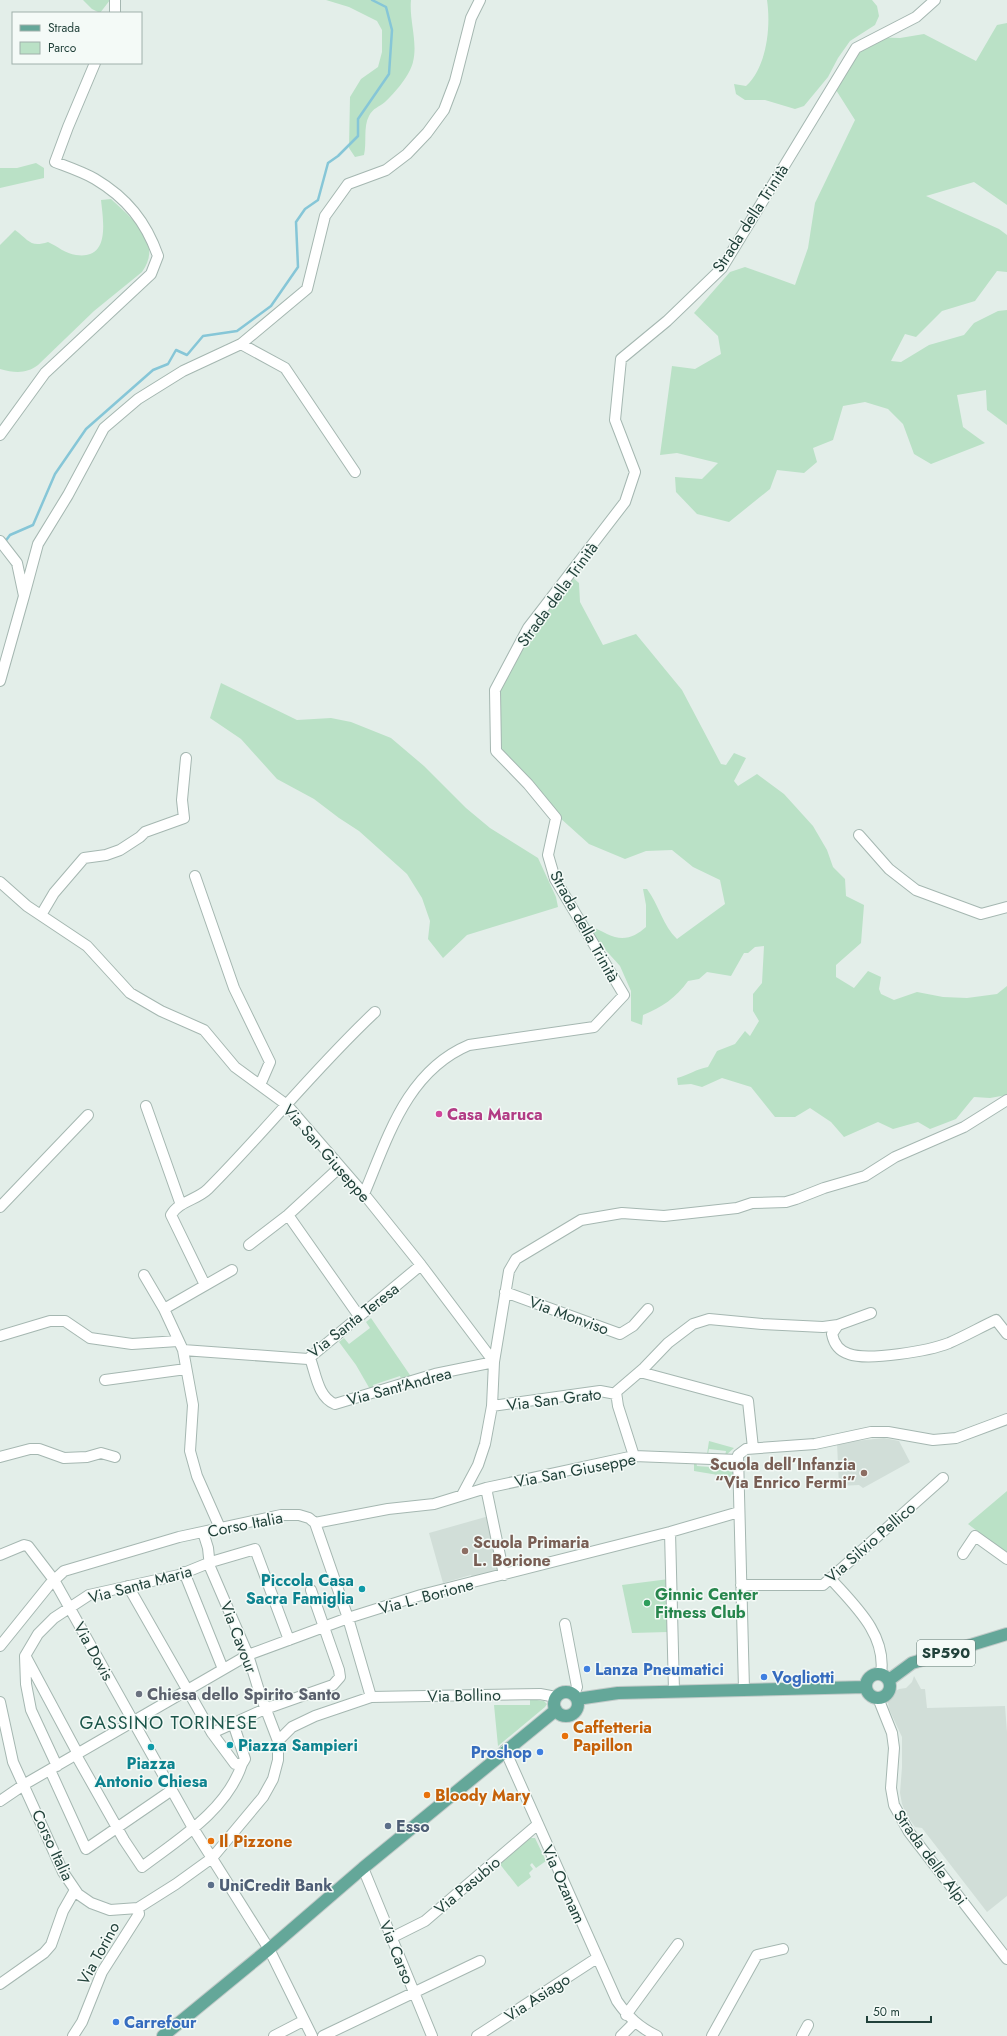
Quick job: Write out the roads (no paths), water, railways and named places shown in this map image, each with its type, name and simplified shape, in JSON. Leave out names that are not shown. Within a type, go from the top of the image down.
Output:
[{"type":"main road","name":"SP590","points":[[866,1687],[870,1676],[885,1677],[912,1663],[1007,1634]]},
{"type":"main road","points":[[575,1697],[576,1708],[572,1714],[561,1714],[556,1710],[554,1701],[556,1697],[564,1692],[575,1697],[618,1693],[674,1691],[866,1687],[870,1694],[878,1698],[887,1695],[890,1690],[885,1677]]},
{"type":"main road","points":[[163,2036],[269,1949],[363,1868],[505,1750],[556,1710]]},
{"type":"street","points":[[114,12],[115,0]]},
{"type":"street","points":[[0,681],[38,544],[68,495],[104,428],[138,399],[183,371],[241,344],[307,289],[325,216],[348,184],[386,170],[407,154],[427,133],[444,110],[455,81],[471,18],[480,0]]},
{"type":"street","name":"Strada della Trinità","points":[[364,1194],[393,1124],[409,1094],[451,1052],[469,1045],[594,1027],[624,994],[555,879],[548,855],[556,818],[528,784],[496,751],[495,690],[528,628],[625,502],[635,472],[615,420],[621,359],[667,321],[722,268],[856,48],[916,17],[935,0]]},
{"type":"street","points":[[0,435],[45,372],[151,274],[158,256],[151,234],[134,210],[95,178],[55,162],[95,64]]},
{"type":"street","points":[[241,344],[284,368],[355,472]]},
{"type":"street","points":[[3,545],[17,563],[24,596]]},
{"type":"street","points":[[41,915],[54,893],[84,858],[120,850],[145,832],[184,818],[182,800],[186,758]]},
{"type":"street","points":[[859,834],[889,869],[916,890],[981,914],[1007,907]]},
{"type":"street","points":[[195,876],[234,988],[270,1062],[260,1086]]},
{"type":"street","name":"Via San Giuseppe","points":[[0,882],[27,906],[87,946],[130,993],[161,1011],[204,1030],[236,1067],[287,1105],[364,1194],[421,1265],[494,1362]]},
{"type":"street","points":[[205,1285],[172,1215],[175,1209],[206,1192],[287,1105],[346,1038],[375,1012]]},
{"type":"street","points":[[462,1495],[478,1464],[485,1444],[492,1406],[494,1362],[505,1292],[509,1271],[516,1259],[581,1220],[622,1213],[664,1216],[737,1208],[752,1203],[786,1202],[796,1199],[824,1188],[865,1176],[895,1157],[964,1127],[1007,1100]]},
{"type":"street","points":[[146,1106],[181,1205]]},
{"type":"street","points":[[0,1207],[88,1115]]},
{"type":"street","points":[[249,1245],[288,1215],[340,1167]]},
{"type":"street","points":[[288,1215],[359,1316]]},
{"type":"street","name":"Via Santa Teresa","points":[[0,1336],[50,1321],[65,1321],[90,1338],[132,1344],[181,1346],[308,1359],[421,1265]]},
{"type":"street","points":[[164,1309],[232,1270]]},
{"type":"street","points":[[144,1276],[164,1309],[181,1346],[193,1405],[190,1451],[197,1476],[220,1528]]},
{"type":"street","name":"Via Monviso","points":[[505,1292],[620,1334],[634,1326],[648,1309]]},
{"type":"street","points":[[634,1456],[616,1394],[618,1390],[640,1372],[668,1342],[693,1324],[709,1319],[762,1324],[824,1327],[871,1313]]},
{"type":"street","points":[[838,1324],[832,1334],[834,1343],[841,1350],[850,1355],[874,1357],[930,1348],[948,1343],[996,1320],[1007,1334]]},
{"type":"street","name":"Via Sant'Andrea","points":[[308,1359],[311,1361],[323,1396],[328,1402],[334,1404],[435,1374],[494,1362]]},
{"type":"street","points":[[105,1380],[186,1368]]},
{"type":"street","points":[[640,1372],[748,1401],[754,1448]]},
{"type":"street","name":"Via San Grato","points":[[492,1406],[600,1391],[616,1394]]},
{"type":"street","points":[[744,1689],[738,1455],[746,1449],[815,1444],[871,1432],[888,1432],[933,1440],[956,1438],[1007,1419]]},
{"type":"street","points":[[0,1457],[30,1448],[39,1449],[64,1458],[86,1457],[101,1453],[115,1457]]},
{"type":"street","name":"Via San Giuseppe","points":[[315,1523],[388,1509],[434,1504],[486,1488],[634,1456],[738,1460]]},
{"type":"street","name":"Via Silvio Pellico","points":[[741,1585],[823,1585],[943,1478]]},
{"type":"street","points":[[486,1488],[504,1575]]},
{"type":"street","name":"Via L. Borione","points":[[0,1801],[25,1784],[248,1654],[348,1618],[421,1595],[670,1532],[739,1512]]},
{"type":"street","name":"Corso Italia","points":[[0,1646],[54,1580],[64,1571],[179,1537],[280,1515],[299,1515],[309,1518],[315,1523]]},
{"type":"street","points":[[278,1741],[292,1727],[315,1716],[371,1697],[348,1618],[315,1523]]},
{"type":"street","name":"Via Cavour","points":[[203,1532],[211,1562],[210,1567],[248,1654],[265,1708],[278,1741]]},
{"type":"street","points":[[670,1532],[674,1691]]},
{"type":"street","points":[[962,1554],[975,1536],[1007,1559]]},
{"type":"street","name":"Via Dovis","points":[[0,1554],[24,1545],[28,1546],[54,1580],[193,1828],[269,1949],[312,2036]]},
{"type":"street","name":"Via Santa Maria","points":[[25,1656],[38,1634],[54,1618],[89,1595],[179,1575],[211,1562],[256,1549],[289,1640]]},
{"type":"street","points":[[184,1572],[223,1669]]},
{"type":"street","points":[[830,1578],[866,1619],[879,1644],[885,1677]]},
{"type":"street","points":[[128,1586],[212,1733],[235,1764],[242,1764]]},
{"type":"street","points":[[212,1733],[265,1708],[333,1685],[338,1681],[340,1677],[339,1670],[311,1590]]},
{"type":"street","points":[[565,1624],[577,1687],[575,1697]]},
{"type":"street","points":[[25,1656],[77,1755],[117,1827],[142,1867],[193,1828],[211,1811],[238,1777],[245,1759],[233,1723]]},
{"type":"street","points":[[25,1656],[26,1684],[31,1710],[86,1848],[172,1790]]},
{"type":"street","name":"Via Bollino","points":[[371,1697],[540,1694],[556,1697]]},
{"type":"street","name":"Strada delle Alpi","points":[[878,1698],[892,1733],[894,1748],[891,1788],[894,1805],[909,1832],[1007,1959]]},
{"type":"street","name":"Corso Italia","points":[[0,1702],[13,1762],[25,1784],[63,1872],[78,1894],[91,1903],[110,1910],[138,1908],[176,1884],[212,1858],[262,1797],[273,1779],[278,1760],[278,1741]]},
{"type":"street","name":"Via Ozanam","points":[[505,1750],[616,2001],[626,2015],[656,2036]]},
{"type":"street","name":"Via Pasubio","points":[[391,1938],[425,1921],[538,1825]]},
{"type":"street","name":"Via Carso","points":[[363,1868],[432,2036]]},
{"type":"street","points":[[0,1984],[44,1953],[51,1945],[63,1911],[75,1890]]},
{"type":"street","name":"Via Torino","points":[[73,2036],[82,2022],[102,1972],[139,1914],[138,1908]]},
{"type":"street","points":[[626,2015],[678,1944]]},
{"type":"street","points":[[712,2036],[758,1955],[783,1949]]},
{"type":"street","name":"Via Asiago","points":[[476,2036],[597,1958]]},
{"type":"street","points":[[323,2036],[480,1961]]},
{"type":"street","points":[[274,2036],[303,2020]]},
{"type":"street","points":[[621,2036],[635,2022]]},
{"type":"street","points":[[802,2036],[808,2025]]},
{"type":"waterway","points":[[4,543],[10,535],[33,525],[55,474],[86,429],[153,370],[168,364],[176,350],[187,355],[203,336],[237,331],[271,306],[298,267],[296,222],[305,209],[318,200],[328,163],[338,156],[358,136],[358,119],[389,74],[392,30],[386,7],[372,0]]},
{"type":"place","name":"Casa Maruca","points":[[439,1114]]},
{"type":"place","name":"Scuola dell’Infanzia “Via Enrico Fermi”","points":[[864,1473]]},
{"type":"place","name":"Scuola Primaria L. Borione","points":[[465,1551]]},
{"type":"place","name":"Piccola Casa Sacra Famiglia","points":[[362,1589]]},
{"type":"place","name":"Ginnic Center Fitness Club","points":[[647,1603]]},
{"type":"place","name":"Lanza Pneumatici","points":[[587,1669]]},
{"type":"place","name":"Vogliotti","points":[[764,1677]]},
{"type":"place","name":"Chiesa dello Spirito Santo","points":[[139,1694]]},
{"type":"place","name":"Caffetteria Papillon","points":[[565,1736]]},
{"type":"place","name":"Piazza Sampieri","points":[[230,1745]]},
{"type":"place","name":"Piazza Antonio Chiesa","points":[[151,1747]]},
{"type":"place","name":"Proshop","points":[[540,1752]]},
{"type":"place","name":"Bloody Mary","points":[[427,1795]]},
{"type":"place","name":"Esso","points":[[388,1826]]},
{"type":"place","name":"Il Pizzone","points":[[211,1841]]},
{"type":"place","name":"UniCredit Bank","points":[[211,1885]]},
{"type":"place","name":"Carrefour","points":[[116,2022]]},
{"type":"district","name":"GASSINO TORINESE","points":[[169,1723]]}]
